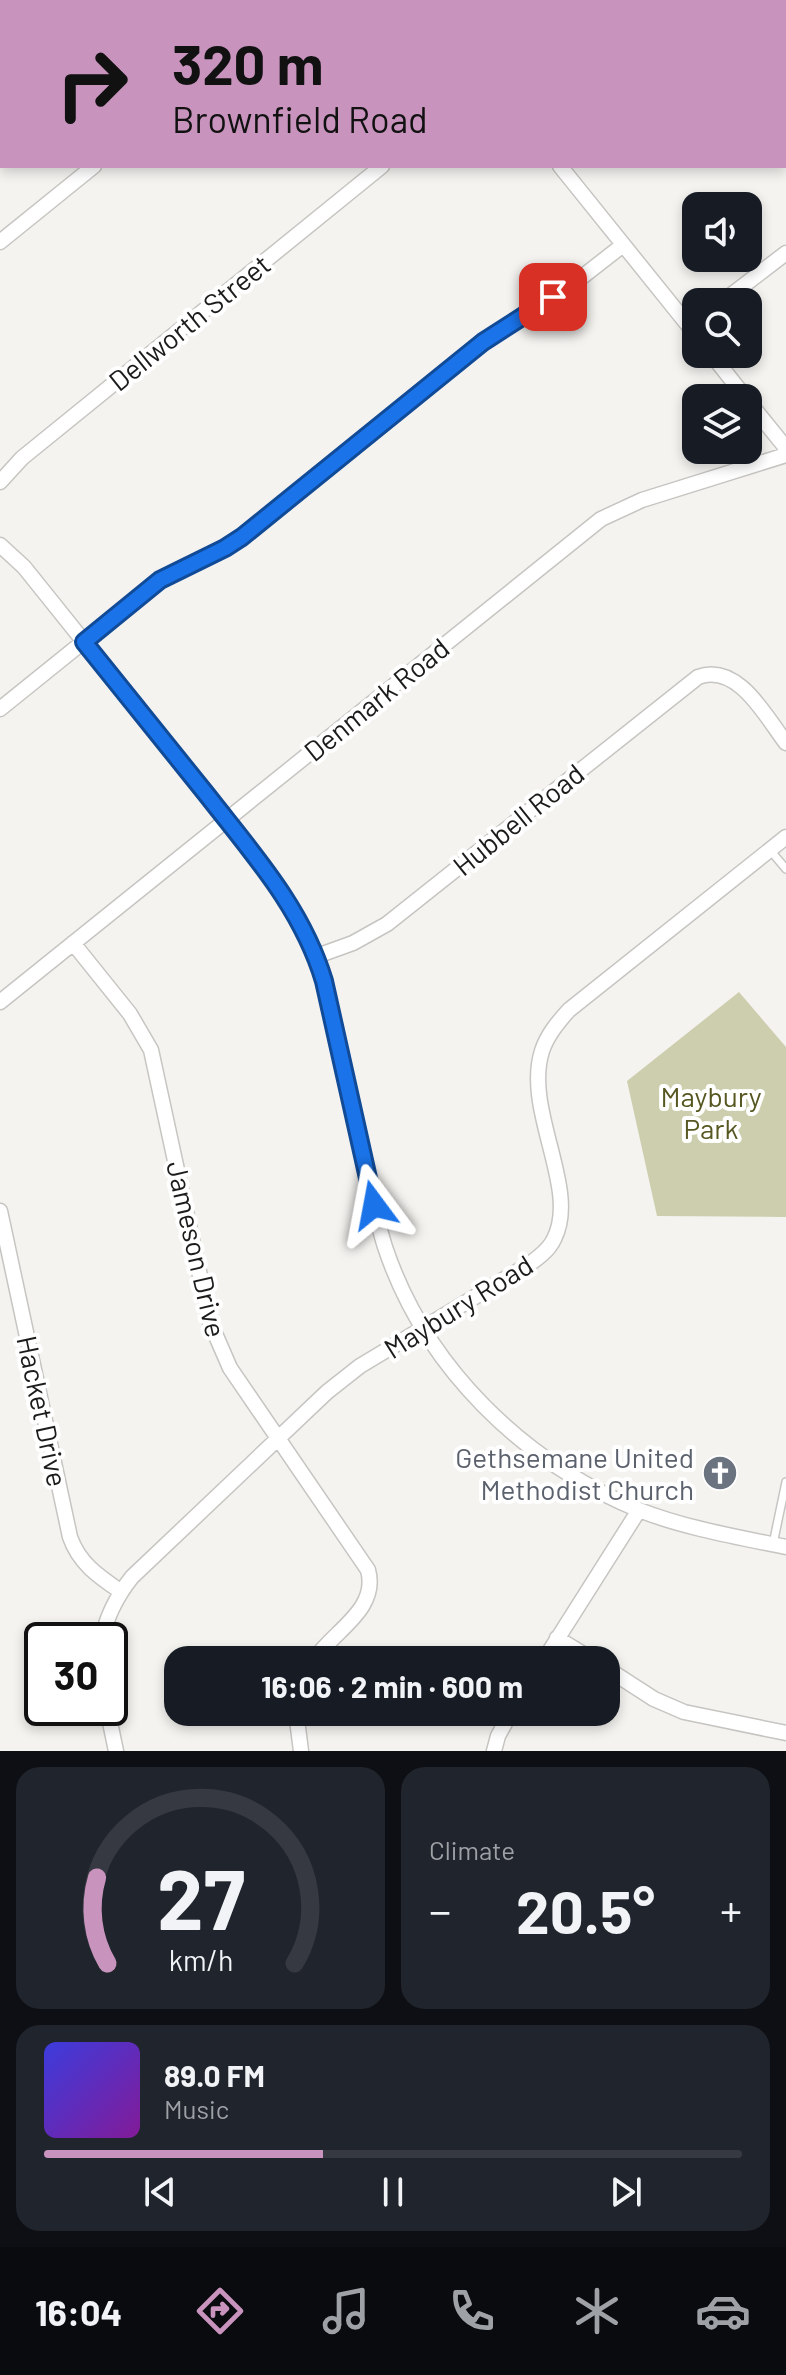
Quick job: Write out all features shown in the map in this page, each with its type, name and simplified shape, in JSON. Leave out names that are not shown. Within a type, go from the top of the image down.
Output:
[{"type":"street","points":[[0,242],[92,168]]},
{"type":"street","name":"Dellworth Street","points":[[0,482],[22,458],[380,168]]},
{"type":"street","points":[[562,168],[682,315]]},
{"type":"street","points":[[0,709],[160,580],[242,537],[483,342],[582,277],[623,245]]},
{"type":"street","points":[[740,288],[786,253]]},
{"type":"street","points":[[722,368],[735,384]]},
{"type":"street","points":[[762,418],[786,448]]},
{"type":"street","name":"Denmark Road","points":[[0,1002],[601,519],[642,500],[786,455]]},
{"type":"street","points":[[0,545],[24,567],[285,896],[317,956],[385,1247],[424,1328],[458,1378],[503,1426],[546,1459],[590,1486],[664,1519],[779,1545]]},
{"type":"street","name":"Hubbell Road","points":[[317,956],[362,939],[387,924],[685,684],[698,677],[713,674],[729,678],[742,688],[786,743]]},
{"type":"street","name":"Maybury Road","points":[[120,1591],[342,1379],[528,1265],[554,1240],[561,1220],[560,1192],[540,1102],[538,1079],[542,1052],[557,1024],[569,1010],[786,837]]},
{"type":"street","name":"Jameson Drive","points":[[73,943],[130,1014],[151,1050],[210,1322],[230,1368],[365,1562],[371,1579],[365,1604],[325,1646]]},
{"type":"street","name":"Hacket Drive","points":[[0,1211],[70,1537],[74,1549],[89,1568],[120,1591]]},
{"type":"street","points":[[552,1646],[639,1510]]},
{"type":"street","points":[[107,1622],[120,1591]]},
{"type":"street","points":[[557,1638],[570,1646]]},
{"type":"street","points":[[620,1677],[654,1699],[684,1712],[786,1733]]},
{"type":"street","points":[[111,1726],[116,1751]]},
{"type":"street","points":[[298,1726],[301,1751]]},
{"type":"street","points":[[494,1751],[503,1726]]},
{"type":"lane","points":[[770,850],[786,869]]},
{"type":"lane","points":[[779,1545],[786,1482]]},
{"type":"green space","name":"Maybury Park","points":[[739,992],[786,1047],[786,1217],[657,1216],[627,1081]]},
{"type":"place","name":"Gethsemane United Methodist Church","points":[[720,1473]]},
{"type":"route","points":[[374,1205],[324,981],[317,956],[300,919],[264,866],[84,642],[160,580],[242,537],[483,342],[553,297]]}]
